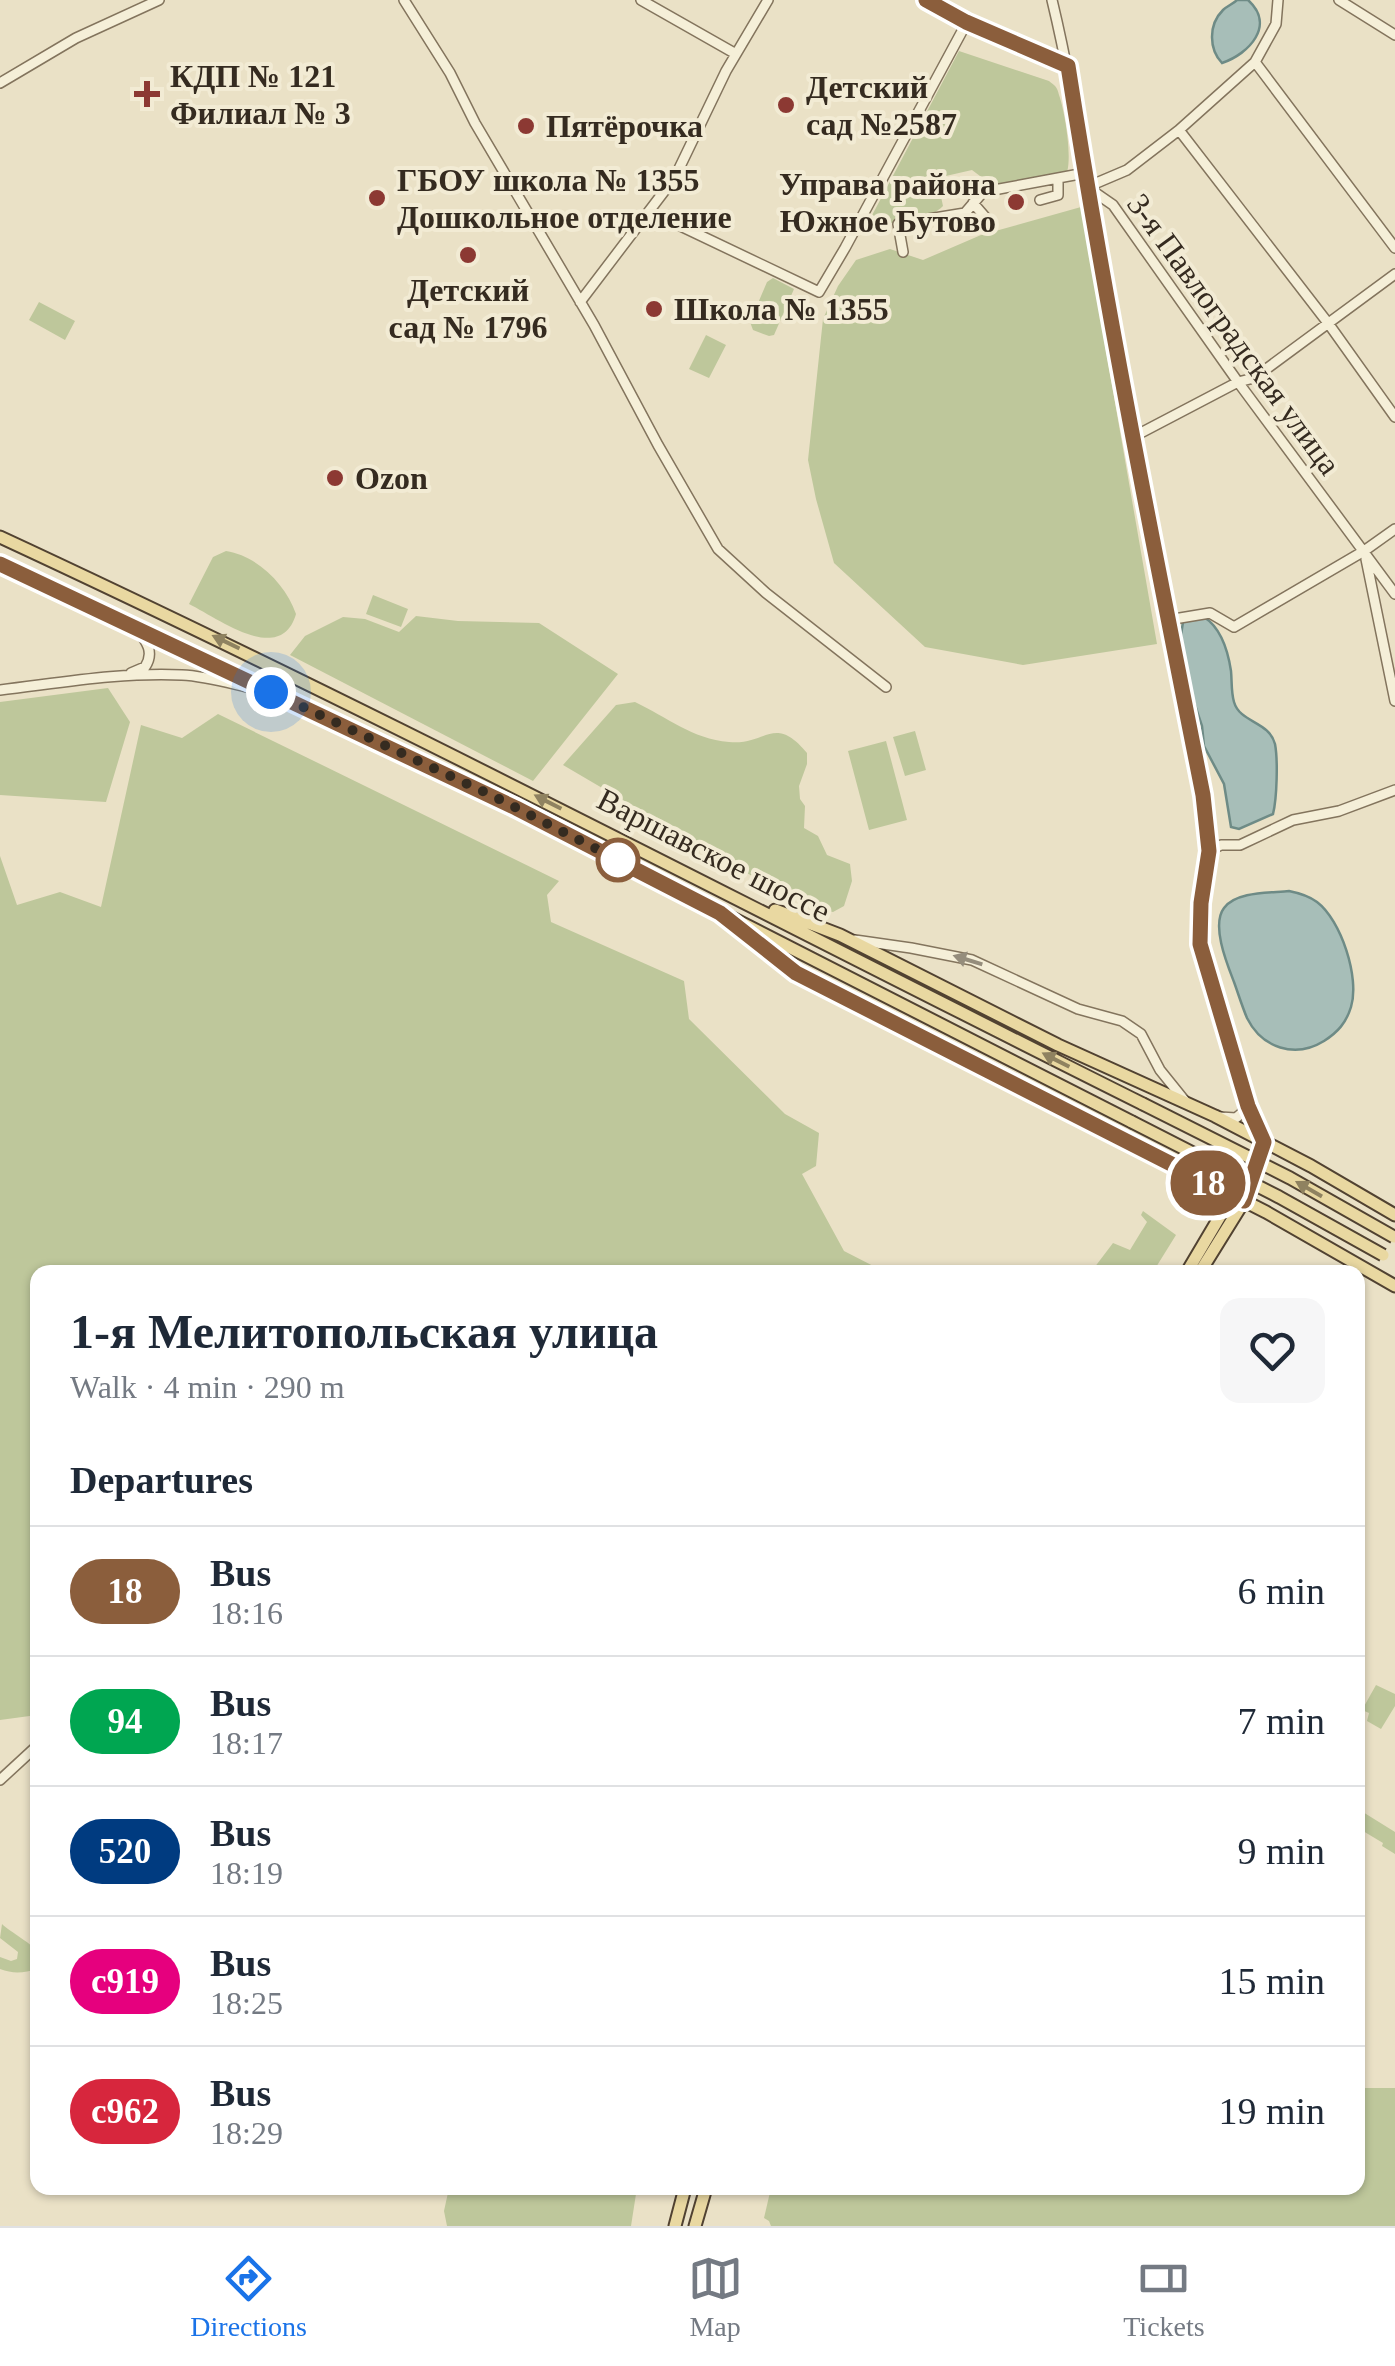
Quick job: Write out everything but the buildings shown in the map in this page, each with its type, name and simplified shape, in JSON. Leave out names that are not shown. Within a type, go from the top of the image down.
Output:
[{"type":"main road","name":"Варшавское шоссе","points":[[0,537],[204,632],[729,894],[1290,1178],[1394,1238]]},
{"type":"main road","name":"Варшавское шоссе","points":[[0,564],[493,796],[1280,1196],[1389,1259]]},
{"type":"main road","points":[[729,894],[840,936],[1058,1044],[1215,1116],[1395,1216]]},
{"type":"main road","points":[[720,913],[796,973],[1239,1199],[1357,1265]]},
{"type":"main road","points":[[1204,1265],[1264,1142]]},
{"type":"main road","points":[[1192,1265],[1239,1199]]},
{"type":"main road","points":[[1365,1269],[1395,1286]]},
{"type":"main road","points":[[675,2226],[684,2195]]},
{"type":"main road","points":[[695,2226],[704,2195]]},
{"type":"street","points":[[0,83],[84,33],[159,0]]},
{"type":"street","points":[[404,0],[450,73],[718,549],[766,593],[886,687]]},
{"type":"street","points":[[641,0],[736,54]]},
{"type":"street","points":[[580,302],[668,187],[768,0]]},
{"type":"street","points":[[926,0],[966,22],[1068,66]]},
{"type":"street","points":[[1052,0],[1068,66],[1087,187],[1203,795],[1209,851],[1200,944],[1264,1142]]},
{"type":"street","name":"3-я Павлоградская улица","points":[[1278,0],[1276,24],[1255,62],[1180,130],[1127,170],[1087,187],[1112,206],[1395,594]]},
{"type":"street","points":[[1338,0],[1395,35]]},
{"type":"street","points":[[649,211],[819,292],[966,22]]},
{"type":"street","points":[[1255,62],[1395,248]]},
{"type":"street","points":[[1180,130],[1395,417]]},
{"type":"street","points":[[903,252],[898,224],[965,212],[983,192],[1085,173]]},
{"type":"street","points":[[1040,200],[1058,195],[1058,178]]},
{"type":"street","points":[[973,203],[986,218]]},
{"type":"street","points":[[1134,438],[1238,382],[1254,378],[1395,274]]},
{"type":"street","points":[[1168,620],[1210,613],[1234,628],[1364,551],[1395,528]]},
{"type":"street","points":[[1364,551],[1395,701]]},
{"type":"street","points":[[119,676],[146,667],[150,660],[147,643],[137,629]]},
{"type":"street","points":[[0,690],[119,676],[187,675],[271,692]]},
{"type":"street","points":[[1209,851],[1240,845],[1293,820],[1340,810],[1395,790]]},
{"type":"street","points":[[840,936],[972,960],[1078,1010],[1122,1021],[1141,1034],[1160,1070],[1186,1102]]},
{"type":"street","points":[[1215,1116],[1236,1118],[1243,1112],[1246,1096]]},
{"type":"street","points":[[0,1780],[30,1752]]},
{"type":"green space","points":[[959,51],[1056,86],[1067,134],[1067,172],[1003,186],[992,185],[972,170],[937,178],[943,206],[936,211],[908,221],[869,221]]},
{"type":"green space","points":[[1081,207],[1157,644],[1023,665],[925,647],[834,563],[808,460],[823,319],[838,286],[856,260],[890,249],[923,260],[981,235]]},
{"type":"green space","points":[[773,278],[794,289],[774,335],[769,336],[753,330],[750,322],[767,282]]},
{"type":"green space","points":[[39,302],[75,321],[65,340],[29,320]]},
{"type":"green space","points":[[706,335],[726,345],[709,378],[689,369]]},
{"type":"green space","points":[[226,551],[260,565],[278,583],[296,614],[288,629],[263,638],[189,604],[213,557]]},
{"type":"green space","points":[[373,595],[408,609],[401,627],[366,614]]},
{"type":"green space","points":[[416,616],[539,623],[618,674],[533,781],[290,655],[305,636],[343,617],[365,619],[399,632]]},
{"type":"green space","points":[[108,688],[130,722],[106,802],[0,795],[0,702]]},
{"type":"green space","points":[[635,702],[691,732],[716,740],[742,742],[778,733],[796,741],[807,753],[799,786],[805,806],[804,828],[818,836],[827,855],[850,864],[852,881],[844,906],[833,912],[818,909],[771,887],[563,765],[616,705]]},
{"type":"green space","points":[[218,714],[559,881],[547,895],[551,922],[684,981],[689,1019],[785,1114],[819,1133],[816,1166],[802,1174],[844,1251],[871,1265],[30,1265],[30,1716],[0,1720],[0,856],[17,905],[60,892],[101,907],[141,725],[182,738]]},
{"type":"green space","points":[[915,731],[926,770],[905,776],[893,737]]},
{"type":"green space","points":[[886,741],[907,820],[869,830],[848,751]]},
{"type":"green space","points":[[1143,1211],[1176,1235],[1157,1265],[1096,1265],[1113,1243],[1130,1250],[1147,1222],[1141,1215]]},
{"type":"green space","points":[[1376,1685],[1395,1694],[1395,1706],[1381,1729],[1367,1721],[1365,1705]]},
{"type":"green space","points":[[1365,1813],[1395,1832],[1395,1854],[1365,1832]]},
{"type":"green space","points":[[2,1924],[30,1945],[30,1970],[0,1969],[0,1957],[11,1961],[17,1959],[18,1952],[0,1938]]},
{"type":"green space","points":[[1365,2088],[1395,2088],[1395,2226],[771,2226],[764,2218],[769,2195],[1365,2195]]},
{"type":"green space","points":[[447,2195],[636,2195],[631,2226],[447,2226],[444,2211]]},
{"type":"water","points":[[1237,0],[1248,0],[1256,10],[1259,29],[1249,46],[1222,63],[1215,51],[1213,30],[1218,16]]},
{"type":"water","points":[[1204,617],[1215,627],[1226,648],[1237,709],[1267,731],[1275,744],[1273,814],[1239,829],[1231,827],[1224,784],[1204,746],[1202,726],[1187,681],[1183,622]]},
{"type":"water","points":[[1289,891],[1311,898],[1326,910],[1341,935],[1353,981],[1351,1007],[1341,1027],[1324,1041],[1291,1050],[1261,1037],[1247,1018],[1222,945],[1219,924],[1224,908],[1237,898]]},
{"type":"bus line","name":"18","points":[[0,564],[493,796],[720,913],[796,973],[1244,1201],[1264,1142],[1248,1106],[1200,944],[1209,851],[1203,795],[1087,187],[1068,66],[966,22],[926,0]]},
{"type":"place","name":"КДП № 121 Филиал № 3","points":[[147,94]]},
{"type":"place","name":"Детский сад №2587","points":[[786,105]]},
{"type":"place","name":"Пятёрочка","points":[[526,126]]},
{"type":"place","name":"ГБОУ школа № 1355 Дошкольное отделение","points":[[377,198]]},
{"type":"place","name":"Управа района Южное Бутово","points":[[1016,202]]},
{"type":"place","name":"Детский сад № 1796","points":[[468,255]]},
{"type":"place","name":"Школа № 1355","points":[[654,309]]},
{"type":"place","name":"Ozon","points":[[335,478]]},
{"type":"route","points":[[271,692],[493,796],[630,866],[618,860]]}]
